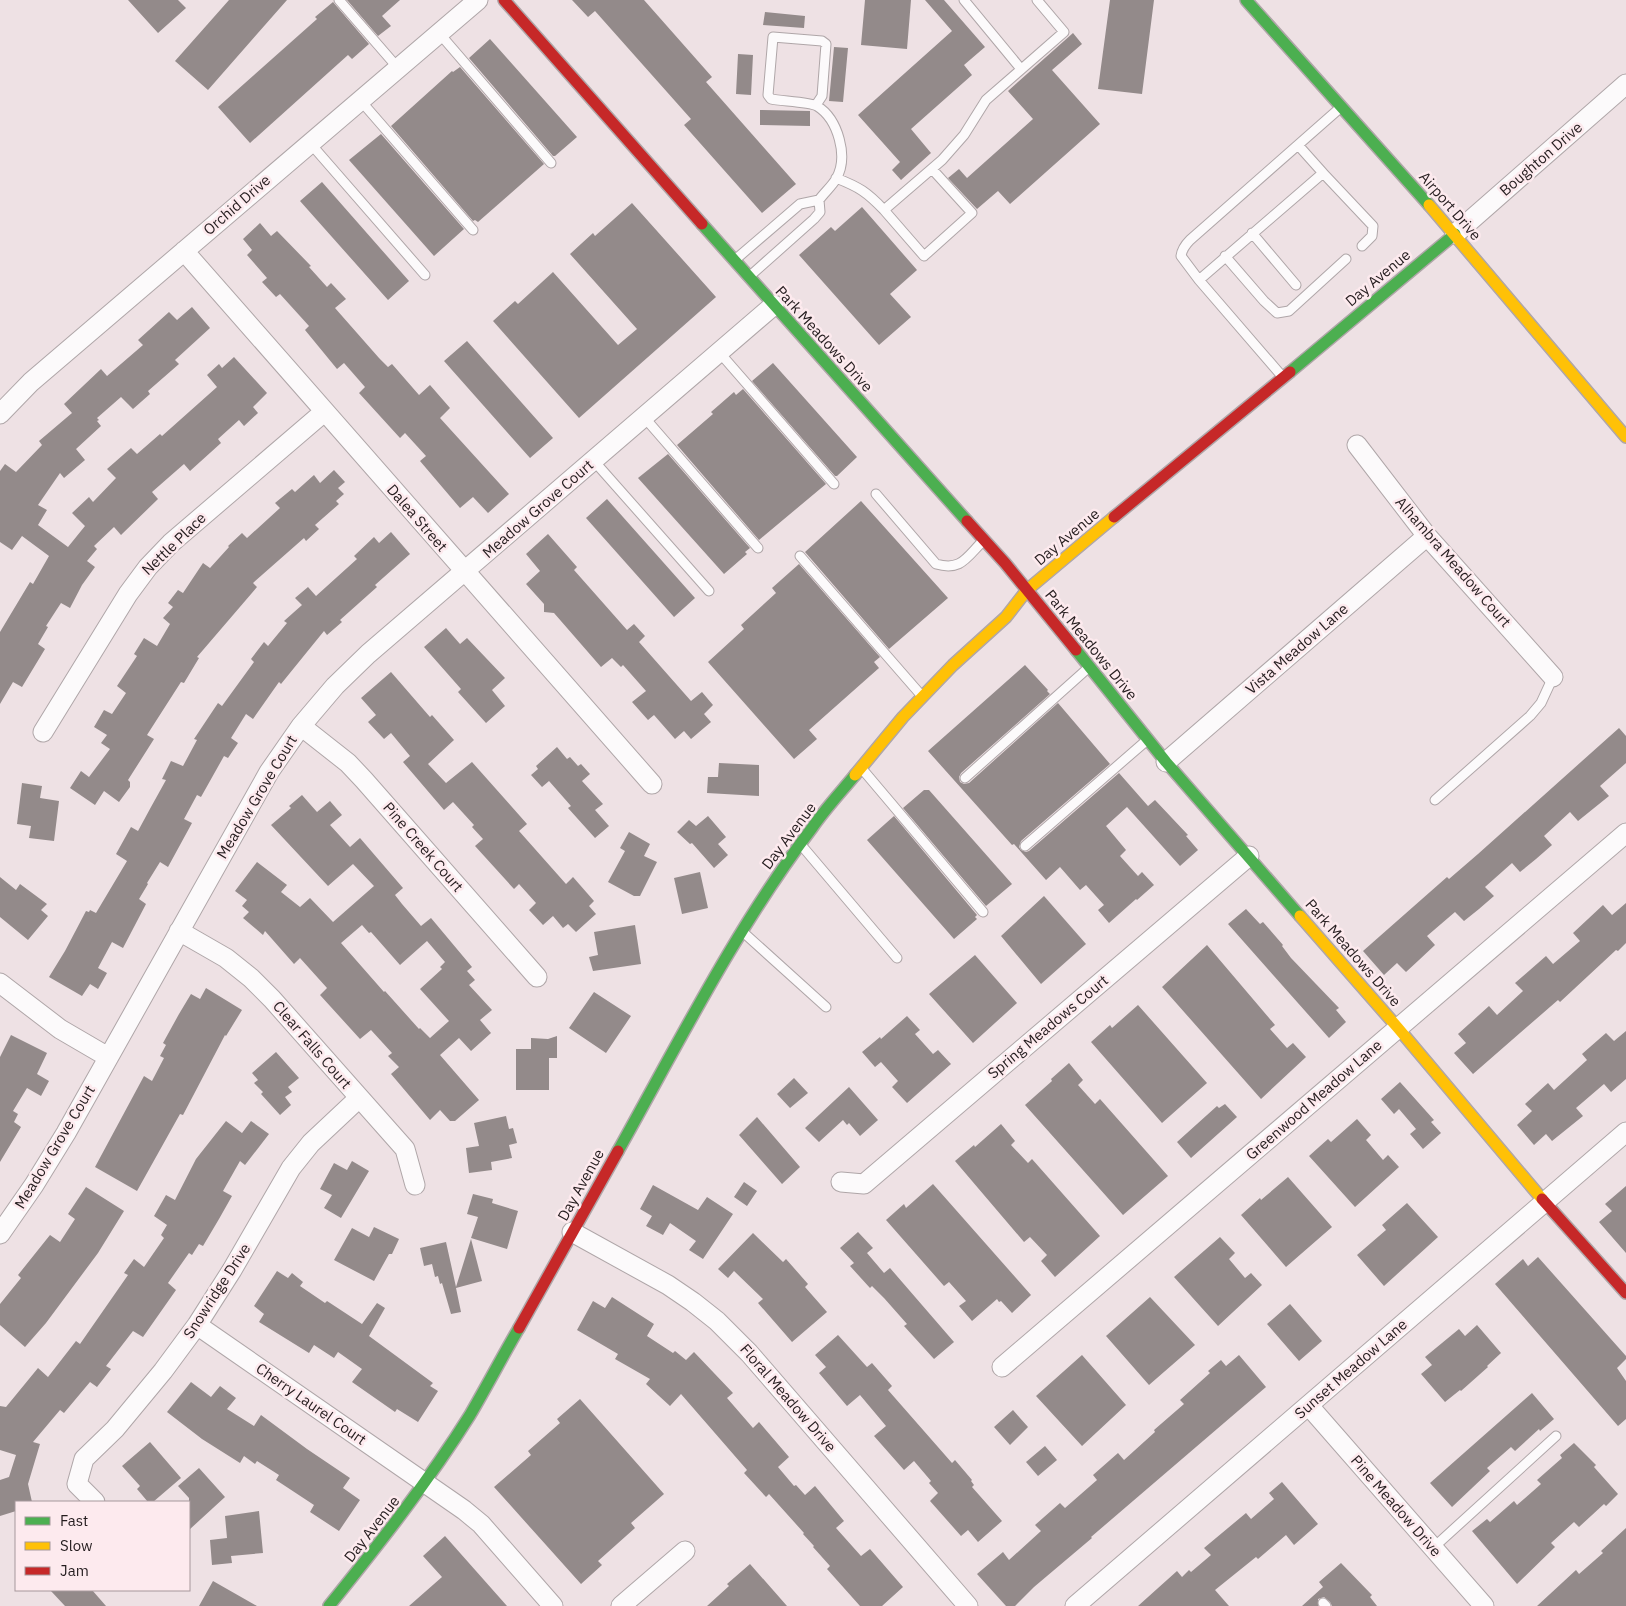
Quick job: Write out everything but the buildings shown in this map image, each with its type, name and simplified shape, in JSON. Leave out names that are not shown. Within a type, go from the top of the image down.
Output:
[{"type":"street","name":"Orchid Drive","points":[[0,414],[31,382],[478,0]]},
{"type":"street","name":"Park Meadows Drive","points":[[504,0],[984,540],[1027,590],[1166,762],[1398,1028],[1545,1202],[1626,1294]]},
{"type":"street","name":"Airport Drive","points":[[1246,0],[1455,234],[1626,437]]},
{"type":"street","name":"Boughton Drive","points":[[1455,234],[1626,84]]},
{"type":"street","name":"Day Avenue","points":[[329,1606],[398,1521],[484,1389],[742,932],[812,827],[903,717],[953,666],[1006,617],[1027,590],[1455,234]]},
{"type":"street","name":"Dalea Street","points":[[184,251],[652,784]]},
{"type":"street","name":"Meadow Grove Court","points":[[0,1234],[34,1186],[269,772],[301,726],[335,686],[368,654],[774,306]]},
{"type":"street","name":"Nettle Place","points":[[43,732],[128,594],[148,567],[171,543],[324,412]]},
{"type":"street","name":"Alhambra Meadow Court","points":[[1357,445],[1427,536],[1553,677]]},
{"type":"street","name":"Vista Meadow Lane","points":[[1166,762],[1427,536]]},
{"type":"street","name":"Pine Creek Court","points":[[301,726],[348,763],[364,780],[537,977]]},
{"type":"street","name":"Greenwood Meadow Lane","points":[[1002,1367],[1626,833]]},
{"type":"street","name":"Spring Meadows Court","points":[[842,1182],[864,1184],[1248,856]]},
{"type":"street","name":"Clear Falls Court","points":[[179,931],[226,958],[251,978],[272,999],[405,1148],[415,1185]]},
{"type":"street","points":[[0,983],[60,1029],[108,1057]]},
{"type":"street","name":"Snowridge Drive","points":[[94,1501],[77,1484],[84,1459],[121,1422],[163,1371],[197,1325],[232,1270],[291,1168],[311,1143],[360,1098]]},
{"type":"street","name":"Sunset Meadow Lane","points":[[1075,1606],[1626,1132]]},
{"type":"street","name":"Floral Meadow Drive","points":[[572,1232],[668,1285],[717,1321],[749,1353],[968,1606]]},
{"type":"street","name":"Cherry Laurel Court","points":[[197,1325],[464,1510],[481,1524],[552,1606]]},
{"type":"street","name":"Pine Meadow Drive","points":[[1309,1406],[1484,1606]]},
{"type":"street","points":[[621,1606],[685,1551]]},
{"type":"lane","points":[[339,0],[398,68]]},
{"type":"lane","points":[[964,0],[1021,69]]},
{"type":"lane","points":[[884,210],[942,160],[964,135],[986,100],[1064,32],[1037,0]]},
{"type":"lane","points":[[439,33],[550,163]]},
{"type":"lane","points":[[735,261],[800,204],[819,200],[836,178],[841,165],[840,146],[836,130],[826,114],[816,105],[771,99],[768,95],[773,37],[822,41],[826,44],[822,96],[816,105]]},
{"type":"lane","points":[[360,100],[474,230]]},
{"type":"lane","points":[[1282,377],[1199,280],[1181,256],[1185,245],[1341,107]]},
{"type":"lane","points":[[310,143],[425,276]]},
{"type":"lane","points":[[1298,145],[1373,226],[1372,236],[1362,246]]},
{"type":"lane","points":[[836,178],[857,186],[870,195],[924,256],[972,213],[932,169]]},
{"type":"lane","points":[[1199,280],[1323,173]]},
{"type":"lane","points":[[748,276],[814,220],[820,212],[819,200]]},
{"type":"lane","points":[[1252,233],[1296,285]]},
{"type":"lane","points":[[1225,256],[1264,301],[1277,313],[1289,311],[1346,259]]},
{"type":"lane","points":[[719,352],[834,484]]},
{"type":"lane","points":[[644,417],[758,548]]},
{"type":"lane","points":[[594,461],[709,591]]},
{"type":"lane","points":[[876,494],[936,564],[947,567],[955,566],[984,540]]},
{"type":"lane","points":[[800,556],[922,697]]},
{"type":"lane","points":[[964,778],[1089,667]]},
{"type":"lane","points":[[1435,800],[1530,716],[1541,703],[1553,677]]},
{"type":"lane","points":[[1026,846],[1148,739]]},
{"type":"lane","points":[[861,768],[983,912]]},
{"type":"lane","points":[[800,844],[897,958]]},
{"type":"lane","points":[[742,932],[826,1007]]},
{"type":"lane","points":[[1433,1548],[1481,1502],[1556,1436]]},
{"type":"traffic: fast","points":[[1246,0],[1429,205]]},
{"type":"traffic: fast","points":[[702,224],[967,521]]},
{"type":"traffic: fast","points":[[1290,372],[1455,234]]},
{"type":"traffic: fast","points":[[1076,650],[1166,762],[1300,916]]},
{"type":"traffic: fast","points":[[618,1151],[709,986],[758,905],[817,821],[855,775]]},
{"type":"traffic: fast","points":[[329,1606],[420,1489],[470,1415],[519,1328]]},
{"type":"traffic: slow","points":[[1429,205],[1626,437]]},
{"type":"traffic: slow","points":[[855,775],[903,717],[953,665],[1006,617],[1027,590],[1114,517]]},
{"type":"traffic: slow","points":[[1300,916],[1398,1028],[1542,1199]]},
{"type":"traffic: jam","points":[[504,0],[702,224]]},
{"type":"traffic: jam","points":[[1114,517],[1290,372]]},
{"type":"traffic: jam","points":[[967,521],[1005,563],[1076,650]]},
{"type":"traffic: jam","points":[[519,1328],[618,1151]]},
{"type":"traffic: jam","points":[[1542,1199],[1626,1293]]}]
